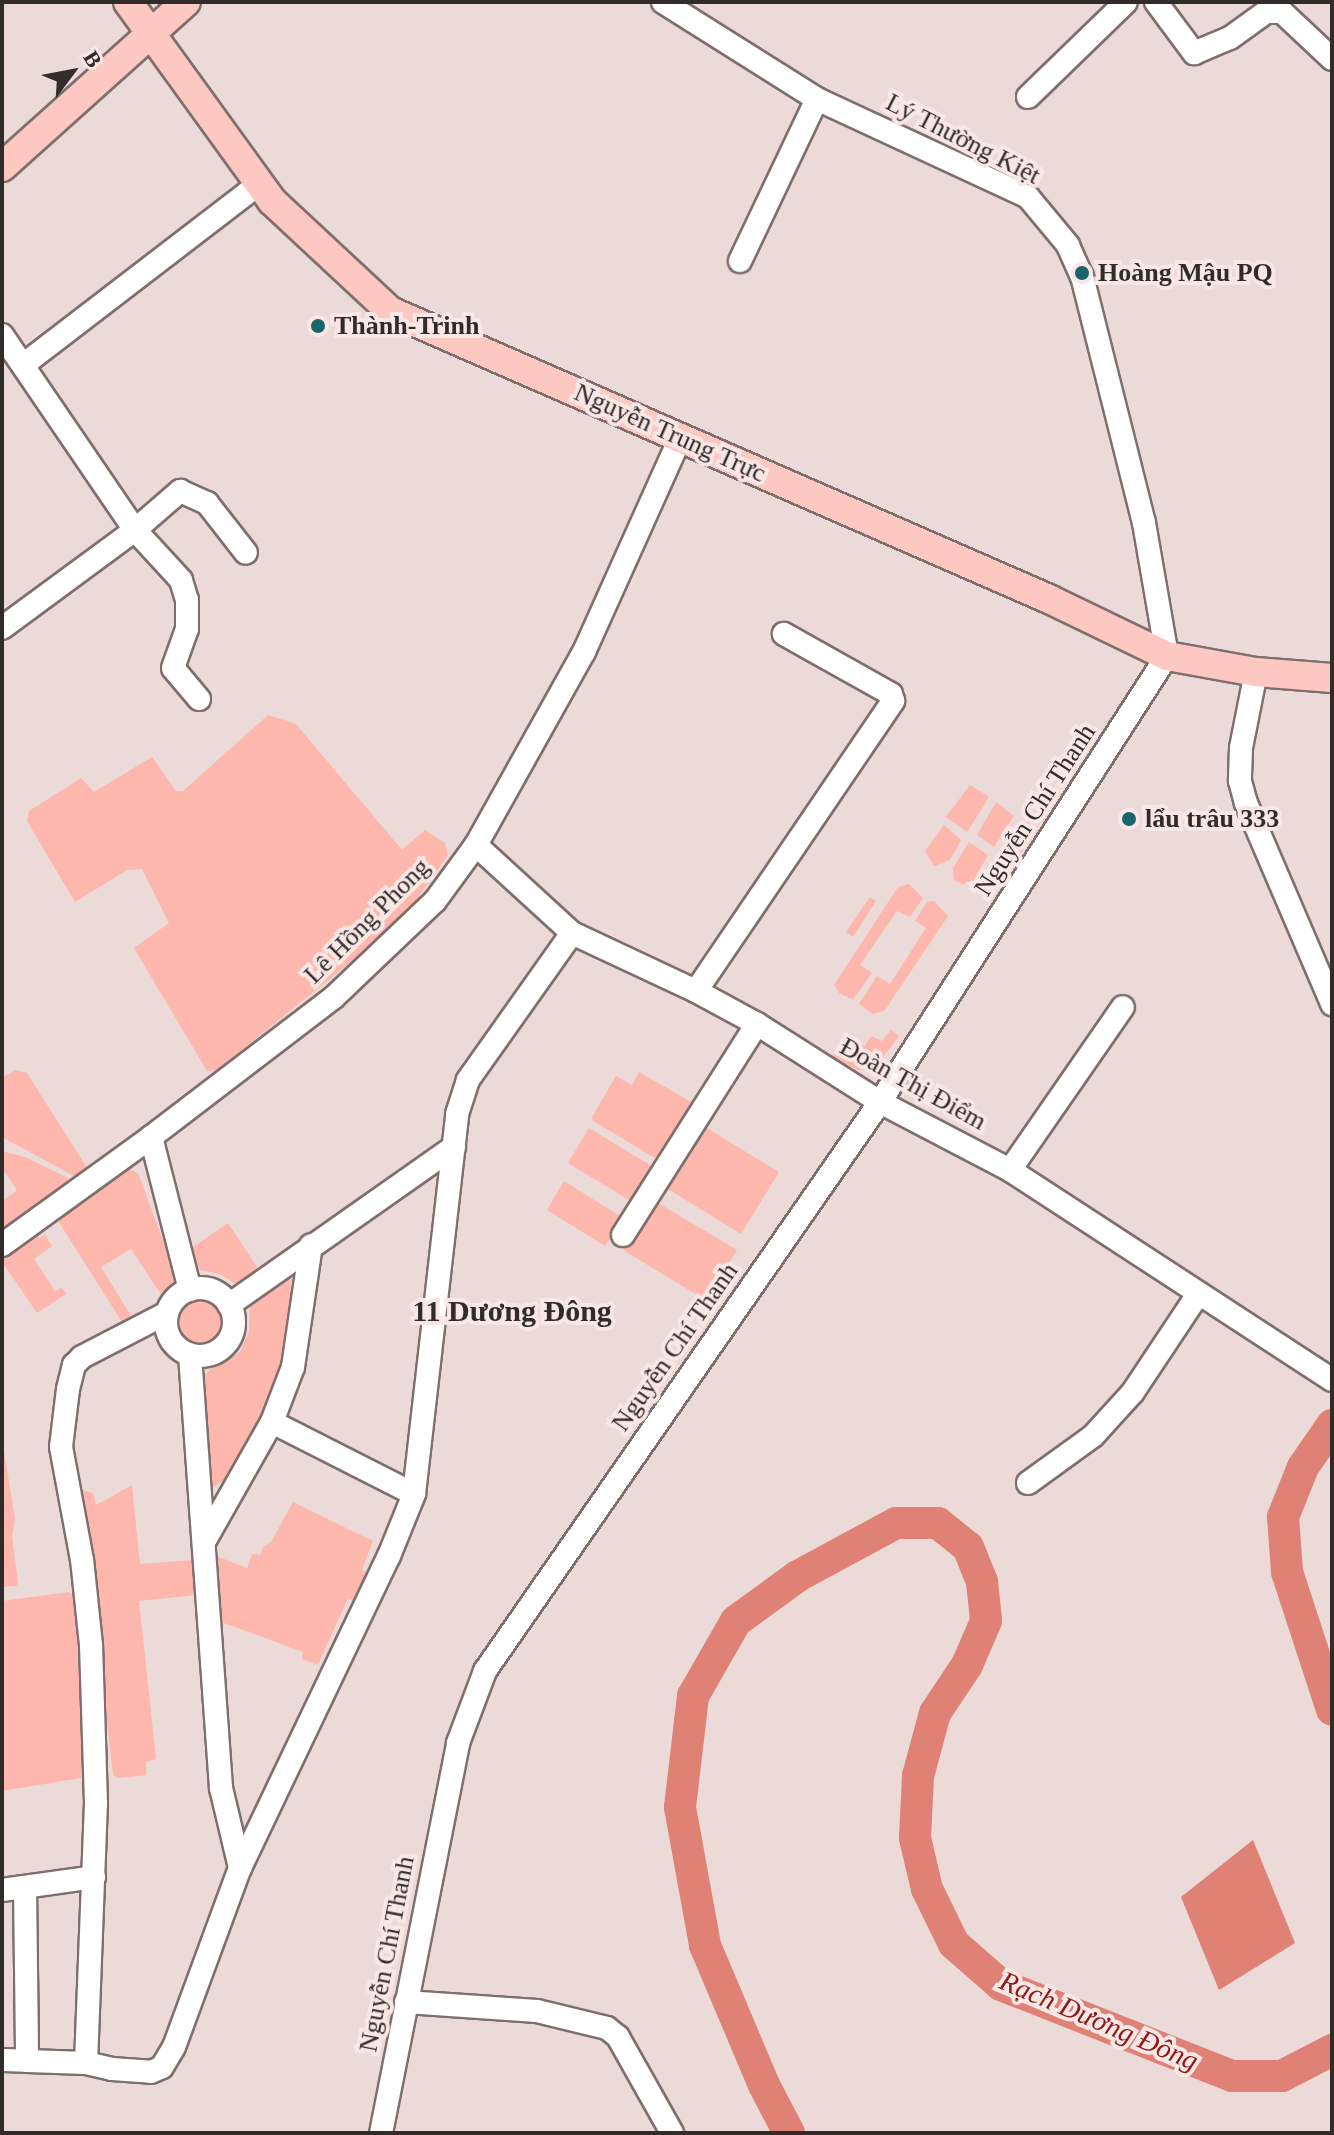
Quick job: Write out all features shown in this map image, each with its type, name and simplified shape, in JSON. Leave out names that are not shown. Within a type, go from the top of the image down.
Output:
[{"type":"main road","name":"Nguyễn Trung Trực","points":[[128,2],[259,184],[306,235],[390,311],[1049,599],[1167,656],[1256,672],[1332,678]]},
{"type":"main road","points":[[2,167],[186,2]]},
{"type":"street","name":"Lý Thường Kiệt","points":[[663,2],[817,99],[1028,197],[1068,245],[1082,277],[1144,523],[1167,656]]},
{"type":"street","points":[[1028,97],[1126,2]]},
{"type":"street","points":[[1156,2],[1194,53],[1230,38],[1266,12],[1282,12],[1332,59]]},
{"type":"street","points":[[740,261],[817,99]]},
{"type":"street","points":[[23,365],[259,184]]},
{"type":"street","points":[[2,335],[135,530],[181,580],[187,600],[187,629],[173,668],[199,699]]},
{"type":"street","name":"Lê Hồng Phong","points":[[2,1245],[151,1137],[366,969],[435,901],[476,845],[584,652],[680,438]]},
{"type":"street","points":[[2,628],[135,530],[180,491],[207,503],[246,553]]},
{"type":"street","points":[[696,991],[893,701],[891,694],[784,634]]},
{"type":"street","name":"Nguyễn Chí Thanh","points":[[381,2133],[458,1743],[485,1671],[880,1102],[1167,656]]},
{"type":"street","points":[[1256,672],[1241,748],[1240,781],[1246,803],[1332,1004]]},
{"type":"street","name":"Đoàn Thị Điểm","points":[[476,845],[572,933],[696,991],[757,1024],[880,1102],[1010,1170],[1328,1377]]},
{"type":"street","points":[[3,2060],[86,2063],[151,2072],[168,2060],[240,1868],[389,1556],[414,1494],[457,1114],[468,1080],[572,933]]},
{"type":"street","points":[[1010,1170],[1123,1007]]},
{"type":"street","points":[[623,1235],[757,1024]]},
{"type":"street","points":[[151,1137],[190,1290]]},
{"type":"street","points":[[229,1305],[454,1147]]},
{"type":"street","points":[[204,1542],[272,1422],[293,1367],[311,1245]]},
{"type":"street","points":[[86,2063],[94,1877],[91,1645],[82,1560],[61,1447],[71,1373],[82,1357],[167,1313],[175,1301],[190,1290],[213,1290],[229,1305],[234,1326],[227,1344],[207,1356],[190,1355],[176,1348],[167,1333],[167,1313]]},
{"type":"street","points":[[1028,1483],[1093,1436],[1123,1403],[1198,1294]]},
{"type":"street","points":[[190,1355],[221,1788],[240,1868]]},
{"type":"street","points":[[272,1422],[414,1494]]},
{"type":"street","points":[[27,2061],[13,1889],[94,1877]]},
{"type":"street","points":[[406,2002],[537,2011],[607,2028],[618,2037],[672,2133]]},
{"type":"shaded area","points":[[268,715],[296,724],[402,850],[425,830],[445,843],[448,855],[411,907],[359,955],[217,1070],[207,1071],[134,948],[169,923],[142,869],[127,870],[75,902],[27,821],[29,811],[81,778],[94,792],[152,757],[176,791],[183,791]]},
{"type":"shaded area","points":[[970,785],[988,799],[967,832],[946,817]]},
{"type":"shaded area","points":[[996,802],[1014,816],[994,847],[977,835]]},
{"type":"shaded area","points":[[1027,821],[1037,830],[992,894],[982,887]]},
{"type":"shaded area","points":[[944,825],[961,840],[950,860],[934,866],[925,851]]},
{"type":"shaded area","points":[[969,842],[988,855],[974,879],[964,885],[954,880],[953,868]]},
{"type":"shaded area","points":[[909,884],[923,898],[910,917],[897,911],[860,965],[872,973],[853,1000],[839,993],[834,985],[898,887]]},
{"type":"shaded area","points":[[870,897],[876,901],[853,937],[846,932]]},
{"type":"shaded area","points":[[934,901],[948,916],[885,1010],[873,1014],[859,1004],[877,976],[890,984],[926,928],[915,921],[927,902]]},
{"type":"shaded area","points":[[891,1030],[899,1036],[874,1069],[857,1070],[834,1057],[846,1033],[865,1046],[871,1036],[882,1041]]},
{"type":"shaded area","points":[[15,1070],[27,1073],[86,1166],[90,1174],[83,1181],[2,1137],[2,1078]]},
{"type":"shaded area","points":[[639,1072],[695,1104],[660,1161],[593,1121],[592,1117],[616,1076],[632,1085]]},
{"type":"shaded area","points":[[700,1124],[779,1172],[741,1234],[663,1186]]},
{"type":"shaded area","points":[[589,1128],[655,1168],[634,1203],[568,1163]]},
{"type":"shaded area","points":[[2,1151],[25,1157],[68,1178],[68,1187],[2,1237],[2,1202],[17,1190],[2,1168]]},
{"type":"shaded area","points":[[126,1168],[138,1173],[177,1278],[175,1284],[160,1293],[131,1249],[101,1267],[133,1319],[124,1325],[55,1216]]},
{"type":"shaded area","points":[[564,1181],[623,1218],[605,1246],[547,1210]]},
{"type":"shaded area","points":[[653,1200],[737,1250],[707,1301],[623,1250]]},
{"type":"shaded area","points":[[228,1223],[259,1270],[236,1284],[220,1274],[200,1270],[190,1249]]},
{"type":"shaded area","points":[[35,1231],[39,1238],[45,1235],[52,1246],[34,1259],[55,1291],[62,1288],[66,1294],[37,1313],[2,1262],[2,1252]]},
{"type":"shaded area","points":[[290,1270],[292,1321],[271,1405],[229,1478],[213,1487],[209,1483],[199,1382],[210,1369],[240,1352],[249,1332],[250,1301]]},
{"type":"shaded area","points":[[201,1299],[216,1306],[223,1321],[216,1336],[201,1343],[186,1336],[179,1321],[186,1306]]},
{"type":"shaded area","points":[[2,1439],[15,1519],[12,1536],[18,1583],[16,1586],[2,1587]]},
{"type":"shaded area","points":[[132,1485],[140,1564],[194,1560],[197,1595],[139,1601],[156,1759],[146,1762],[146,1775],[118,1778],[113,1775],[82,1490],[93,1493],[96,1505]]},
{"type":"shaded area","points":[[293,1502],[373,1541],[362,1570],[372,1574],[359,1602],[348,1598],[318,1665],[302,1659],[303,1652],[221,1622],[212,1563],[214,1555],[247,1568],[252,1554],[260,1555],[263,1547],[271,1542]]},
{"type":"shaded area","points":[[69,1592],[78,1598],[89,1765],[81,1778],[2,1791],[2,1601]]},
{"type":"shaded area","points":[[1253,1840],[1295,1943],[1219,1990],[1181,1897]]},
{"type":"waterway","name":"Rạch Dương Đông","points":[[1332,1425],[1303,1467],[1283,1517],[1287,1572],[1332,1710]]},
{"type":"waterway","name":"Rạch Dương Đông","points":[[789,2133],[764,2085],[705,1945],[680,1807],[693,1696],[736,1621],[798,1576],[896,1523],[938,1523],[968,1547],[982,1582],[986,1621],[967,1665],[935,1713],[918,1776],[915,1838],[927,1889],[954,1944],[1001,1985],[1232,2076],[1282,2076],[1332,2050]]},
{"type":"place","name":"Hoàng Mậu PQ","points":[[1082,273]]},
{"type":"place","name":"Thành-Trinh","points":[[318,326]]},
{"type":"place","name":"lẩu trâu 333","points":[[1129,819]]},
{"type":"district","name":"11 Dương Đông","points":[[512,1311]]}]
